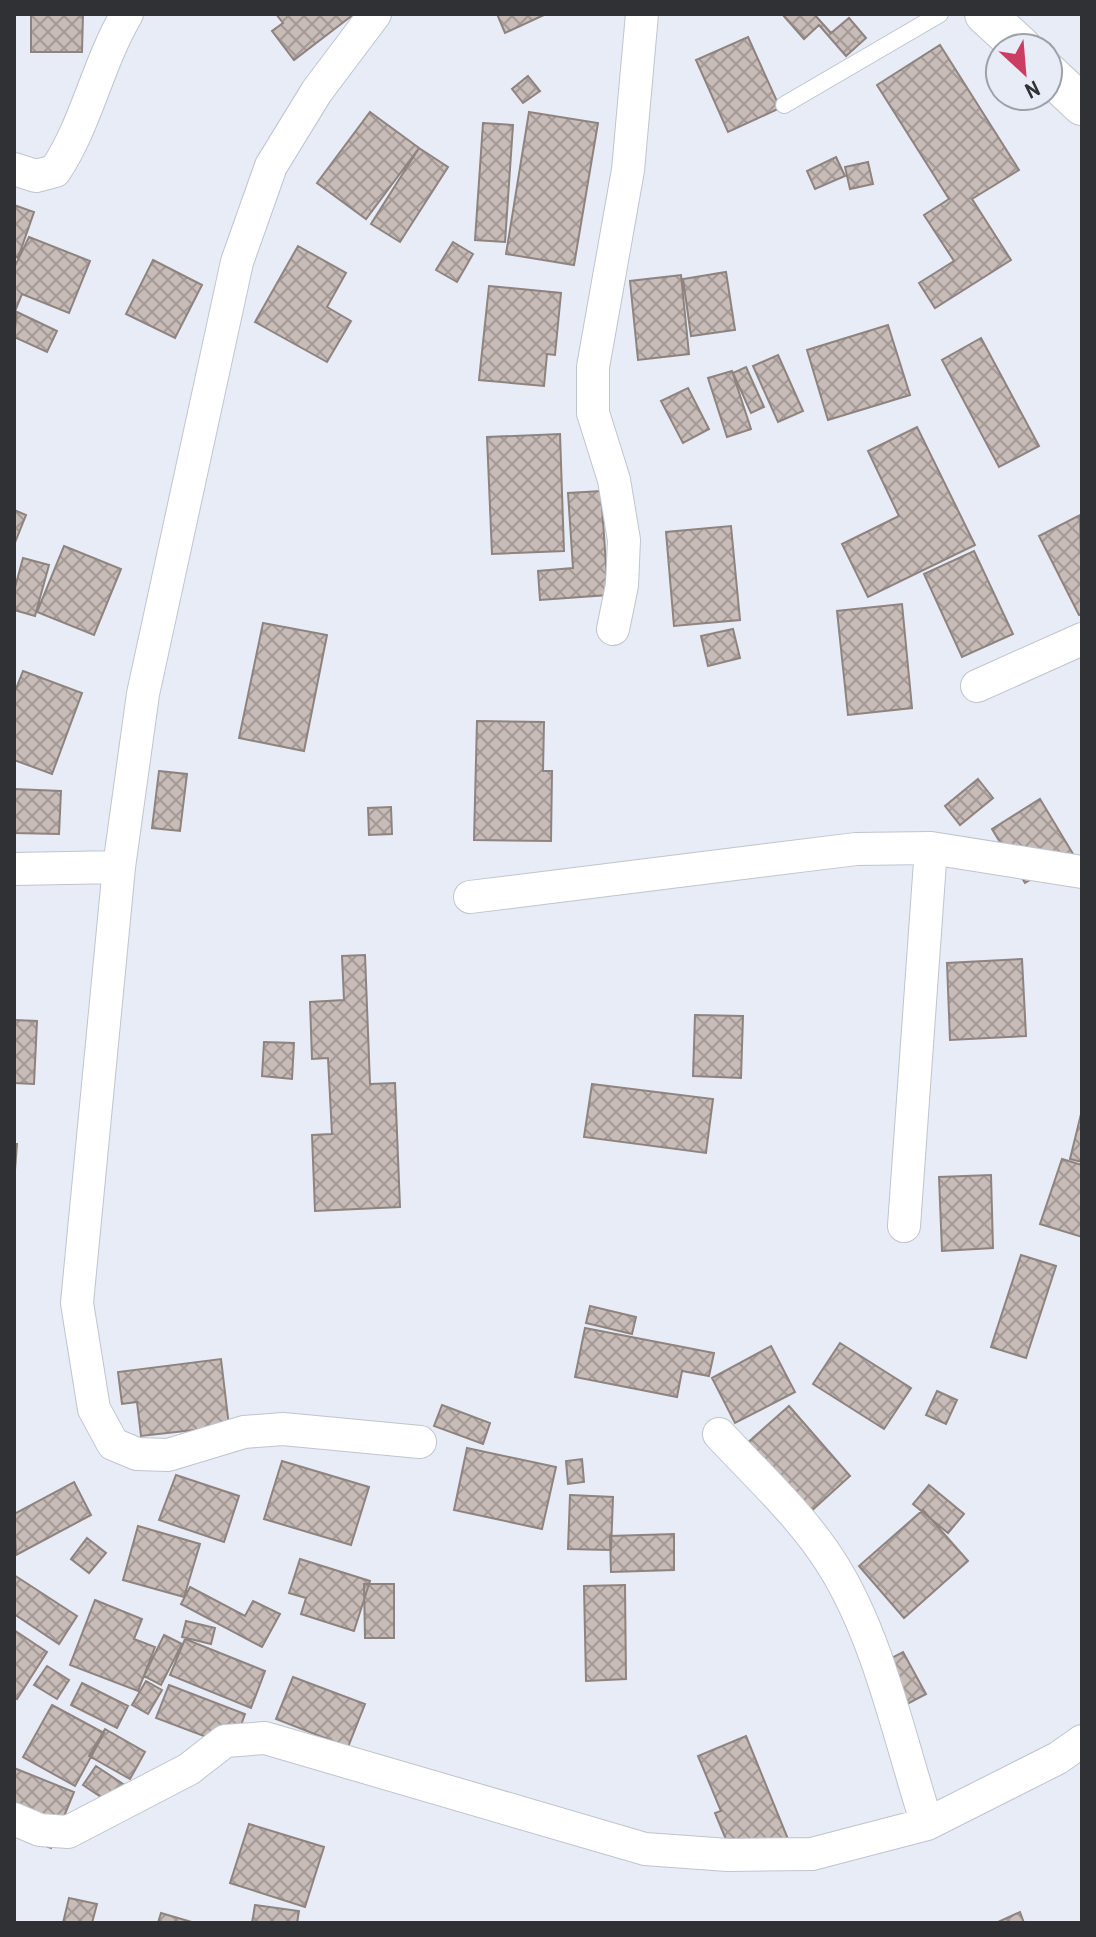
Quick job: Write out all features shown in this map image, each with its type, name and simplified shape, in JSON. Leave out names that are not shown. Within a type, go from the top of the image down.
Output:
[{"type":"street","points":[[14,169],[36,176],[55,171],[71,147],[106,50],[127,14]]},
{"type":"street","points":[[375,14],[317,91],[271,166],[237,262],[143,694],[119,867],[77,1303],[94,1409],[113,1444],[137,1454],[168,1455],[244,1432],[283,1429],[420,1442]]},
{"type":"street","points":[[613,629],[622,585],[624,540],[614,480],[593,413],[593,367],[628,170],[642,14]]},
{"type":"street","points":[[985,14],[1005,32]]},
{"type":"street","points":[[1064,88],[1082,105]]},
{"type":"street","points":[[977,686],[1082,639]]},
{"type":"street","points":[[470,897],[856,849],[931,848],[1082,872]]},
{"type":"street","points":[[904,1226],[931,848]]},
{"type":"street","points":[[14,869],[119,867]]},
{"type":"street","points":[[719,1434],[809,1531],[834,1567],[877,1668],[927,1824]]},
{"type":"street","points":[[14,1819],[40,1830],[68,1832],[189,1769],[225,1741],[265,1738],[645,1849],[728,1855],[812,1854],[927,1824],[1058,1758],[1082,1741]]},
{"type":"lane","points":[[784,105],[940,14]]},
{"type":"building","points":[[31,14],[83,14],[82,52],[31,52]]},
{"type":"building","points":[[276,14],[354,14],[294,60],[272,31],[283,23]]},
{"type":"building","points":[[497,14],[546,14],[505,33]]},
{"type":"building","points":[[782,14],[814,14],[831,33],[849,18],[866,38],[846,56],[819,25],[804,39]]},
{"type":"building","points":[[748,37],[780,108],[728,132],[696,60]]},
{"type":"building","points":[[940,45],[1019,170],[972,199],[1011,260],[935,308],[919,283],[954,261],[924,215],[949,199],[877,85]]},
{"type":"building","points":[[528,76],[540,91],[523,103],[512,89]]},
{"type":"building","points":[[370,112],[419,148],[366,219],[317,183]]},
{"type":"building","points":[[529,112],[598,123],[574,265],[506,254]]},
{"type":"building","points":[[483,123],[513,125],[505,242],[475,240]]},
{"type":"building","points":[[419,148],[448,167],[400,242],[371,224]]},
{"type":"building","points":[[836,157],[845,176],[815,189],[807,171]]},
{"type":"building","points":[[868,162],[873,184],[850,189],[845,167]]},
{"type":"building","points":[[14,205],[34,212],[18,258],[14,256]]},
{"type":"building","points":[[29,237],[90,261],[69,313],[22,294],[14,314],[14,268]]},
{"type":"building","points":[[453,242],[473,254],[457,282],[436,270]]},
{"type":"building","points":[[298,246],[346,273],[327,307],[351,321],[327,362],[255,322]]},
{"type":"building","points":[[153,260],[202,285],[175,338],[126,314]]},
{"type":"building","points":[[726,272],[735,330],[691,336],[683,279]]},
{"type":"building","points":[[681,275],[689,354],[638,360],[630,281]]},
{"type":"building","points":[[489,286],[561,293],[555,355],[547,354],[544,386],[479,380]]},
{"type":"building","points":[[17,312],[57,331],[47,352],[14,337]]},
{"type":"building","points":[[888,325],[910,395],[828,420],[807,350]]},
{"type":"building","points":[[981,338],[1039,446],[999,467],[942,360]]},
{"type":"building","points":[[778,355],[803,411],[778,422],[753,366]]},
{"type":"building","points":[[746,367],[764,407],[751,413],[733,373]]},
{"type":"building","points":[[732,371],[751,429],[727,437],[708,378]]},
{"type":"building","points":[[688,388],[709,429],[683,443],[661,401]]},
{"type":"building","points":[[917,427],[975,545],[868,597],[842,544],[899,516],[868,451]]},
{"type":"building","points":[[560,434],[564,551],[492,554],[487,437]]},
{"type":"building","points":[[601,491],[608,595],[540,600],[538,571],[573,568],[568,493]]},
{"type":"building","points":[[14,510],[26,515],[14,545]]},
{"type":"building","points":[[1080,515],[1082,614],[1079,615],[1039,536]]},
{"type":"building","points":[[731,526],[740,620],[674,626],[666,532]]},
{"type":"building","points":[[64,546],[121,569],[94,635],[37,612]]},
{"type":"building","points":[[974,551],[1013,634],[962,657],[924,574]]},
{"type":"building","points":[[23,558],[49,565],[35,616],[14,610],[14,591]]},
{"type":"building","points":[[902,604],[912,708],[848,715],[837,611]]},
{"type":"building","points":[[263,623],[327,635],[304,751],[239,738]]},
{"type":"building","points":[[733,629],[740,658],[708,666],[701,636]]},
{"type":"building","points":[[23,671],[82,693],[52,774],[14,760],[14,694]]},
{"type":"building","points":[[477,721],[544,722],[543,771],[552,771],[551,841],[474,840]]},
{"type":"building","points":[[159,771],[187,774],[180,831],[152,828]]},
{"type":"building","points":[[978,779],[993,798],[960,825],[945,806]]},
{"type":"building","points":[[14,789],[61,791],[59,834],[14,833]]},
{"type":"building","points":[[1040,799],[1073,854],[1025,883],[992,829]]},
{"type":"building","points":[[391,807],[392,834],[369,835],[368,808]]},
{"type":"building","points":[[365,955],[370,1084],[395,1083],[400,1207],[315,1211],[312,1135],[332,1134],[328,1058],[312,1059],[310,1002],[344,1000],[342,956]]},
{"type":"building","points":[[1022,959],[1026,1036],[950,1040],[947,963]]},
{"type":"building","points":[[695,1015],[743,1016],[741,1078],[693,1076]]},
{"type":"building","points":[[14,1020],[37,1021],[34,1084],[14,1083]]},
{"type":"building","points":[[264,1042],[294,1043],[292,1079],[262,1076]]},
{"type":"building","points":[[592,1084],[713,1099],[706,1153],[584,1137]]},
{"type":"building","points":[[1082,1110],[1082,1162],[1070,1159]]},
{"type":"building","points":[[14,1144],[17,1144],[14,1183]]},
{"type":"building","points":[[1062,1159],[1082,1165],[1082,1237],[1040,1224]]},
{"type":"building","points":[[991,1175],[993,1248],[942,1251],[939,1177]]},
{"type":"building","points":[[1021,1255],[1056,1266],[1026,1358],[991,1347]]},
{"type":"building","points":[[590,1306],[636,1317],[632,1334],[586,1323]]},
{"type":"building","points":[[585,1328],[714,1353],[709,1376],[682,1371],[677,1397],[575,1377]]},
{"type":"building","points":[[840,1343],[911,1388],[884,1429],[813,1384]]},
{"type":"building","points":[[771,1346],[795,1392],[735,1423],[712,1378]]},
{"type":"building","points":[[221,1359],[229,1426],[141,1436],[137,1402],[122,1404],[118,1372]]},
{"type":"building","points":[[937,1391],[957,1400],[946,1424],[926,1415]]},
{"type":"building","points":[[442,1405],[490,1423],[483,1444],[434,1426]]},
{"type":"building","points":[[789,1406],[850,1476],[798,1523],[736,1453]]},
{"type":"building","points":[[467,1448],[556,1467],[542,1529],[454,1510]]},
{"type":"building","points":[[582,1459],[584,1482],[568,1484],[566,1461]]},
{"type":"building","points":[[282,1461],[369,1487],[351,1545],[264,1519]]},
{"type":"building","points":[[176,1475],[239,1496],[224,1542],[159,1520]]},
{"type":"building","points":[[74,1482],[91,1515],[16,1555],[14,1514]]},
{"type":"building","points":[[929,1485],[964,1514],[948,1533],[913,1504]]},
{"type":"building","points":[[570,1495],[613,1497],[611,1550],[568,1549]]},
{"type":"building","points":[[923,1510],[968,1561],[904,1618],[859,1566]]},
{"type":"building","points":[[138,1526],[200,1544],[184,1597],[123,1580]]},
{"type":"building","points":[[674,1534],[674,1570],[611,1572],[610,1536]]},
{"type":"building","points":[[87,1538],[106,1553],[89,1573],[71,1559]]},
{"type":"building","points":[[300,1559],[370,1581],[354,1631],[301,1614],[306,1598],[289,1593]]},
{"type":"building","points":[[14,1575],[77,1616],[59,1644],[14,1614]]},
{"type":"building","points":[[364,1584],[394,1584],[394,1638],[365,1638]]},
{"type":"building","points":[[625,1585],[626,1679],[586,1681],[584,1586]]},
{"type":"building","points":[[190,1587],[245,1616],[253,1601],[280,1614],[262,1647],[181,1604]]},
{"type":"building","points":[[95,1600],[142,1619],[134,1639],[155,1647],[138,1691],[70,1665]]},
{"type":"building","points":[[186,1621],[215,1628],[211,1644],[182,1637]]},
{"type":"building","points":[[14,1630],[47,1652],[17,1699],[14,1697]]},
{"type":"building","points":[[164,1635],[182,1644],[161,1685],[144,1676]]},
{"type":"building","points":[[185,1639],[265,1671],[251,1708],[170,1675]]},
{"type":"building","points":[[903,1652],[926,1694],[892,1712],[869,1670]]},
{"type":"building","points":[[47,1666],[69,1680],[57,1699],[34,1685]]},
{"type":"building","points":[[293,1677],[365,1704],[348,1747],[276,1719]]},
{"type":"building","points":[[146,1681],[162,1690],[148,1714],[132,1705]]},
{"type":"building","points":[[82,1683],[128,1706],[117,1728],[71,1705]]},
{"type":"building","points":[[169,1685],[245,1714],[233,1747],[156,1718]]},
{"type":"building","points":[[52,1705],[104,1733],[75,1786],[23,1757]]},
{"type":"building","points":[[105,1729],[145,1752],[130,1779],[89,1756]]},
{"type":"building","points":[[746,1736],[790,1844],[737,1866],[715,1813],[721,1811],[698,1756]]},
{"type":"building","points":[[96,1766],[132,1790],[119,1809],[83,1785]]},
{"type":"building","points":[[14,1768],[74,1792],[51,1848],[14,1834]]},
{"type":"building","points":[[249,1824],[324,1847],[305,1907],[230,1883]]},
{"type":"building","points":[[69,1898],[97,1904],[92,1923],[63,1923]]},
{"type":"building","points":[[255,1905],[299,1911],[297,1923],[252,1923]]},
{"type":"building","points":[[1020,1912],[1024,1923],[996,1923]]},
{"type":"building","points":[[161,1913],[195,1923],[158,1923]]}]
